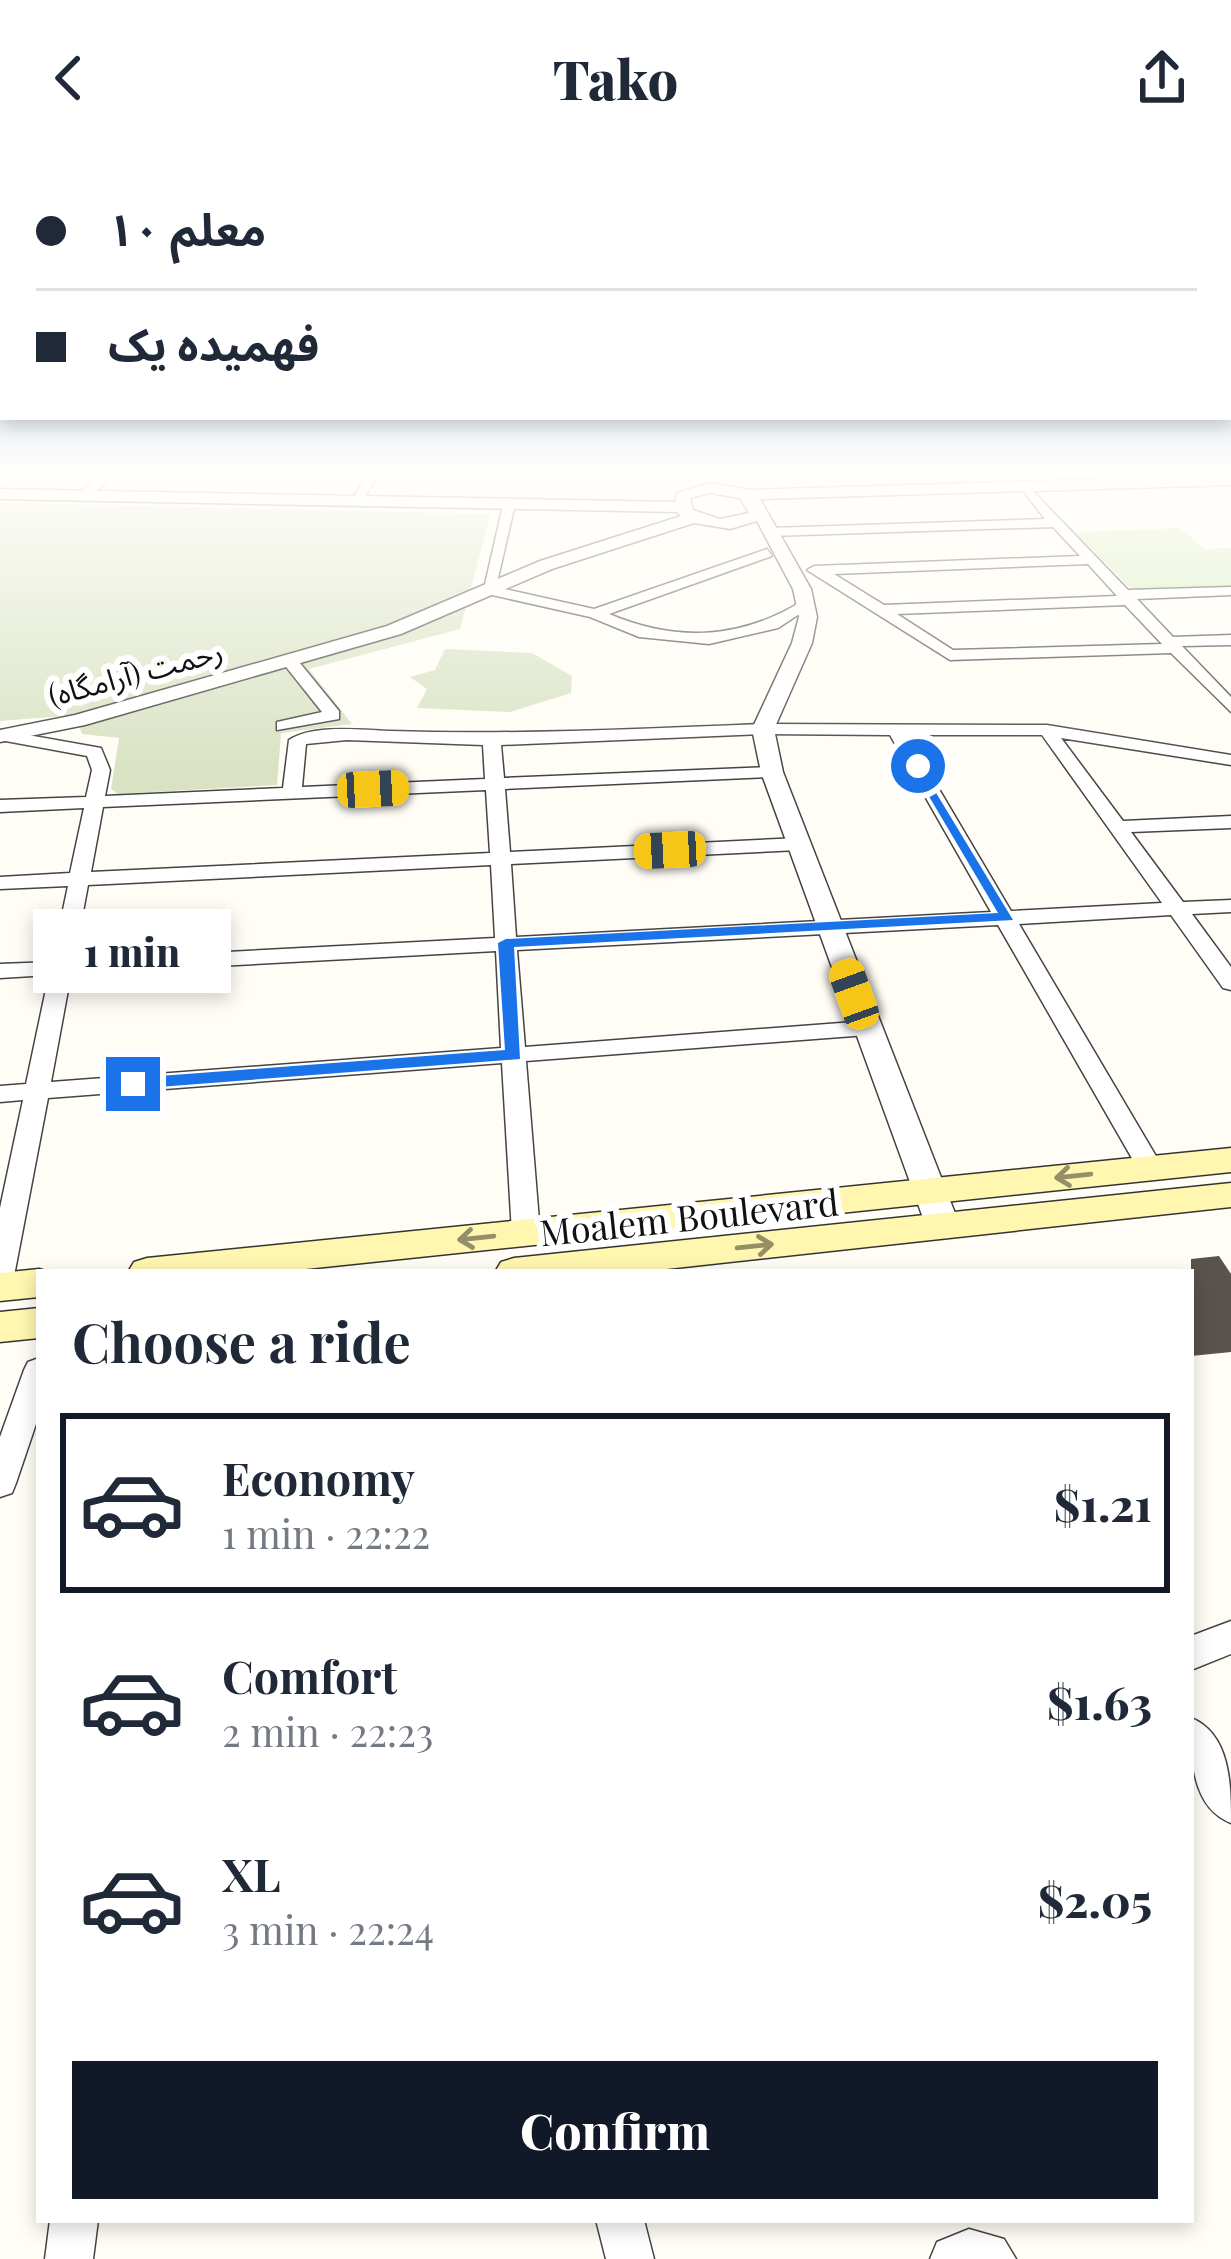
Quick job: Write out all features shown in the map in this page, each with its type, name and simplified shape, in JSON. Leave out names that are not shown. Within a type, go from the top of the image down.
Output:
[{"type":"main road","name":"Moalem Boulevard","points":[[176,1269],[1231,1160]]},
{"type":"main road","name":"Moalem Boulevard","points":[[542,1269],[1231,1195]]},
{"type":"main road","points":[[0,1287],[36,1283]]},
{"type":"main road","points":[[0,1327],[36,1322]]},
{"type":"street","points":[[493,569],[488,590],[595,614],[639,632],[709,639],[772,625],[806,605]]},
{"type":"street","name":"رحمت (آرامگاه)","points":[[2,735],[78,721],[394,630],[536,569]]},
{"type":"street","points":[[595,614],[721,569]]},
{"type":"street","points":[[788,569],[806,605],[802,643],[763,729],[772,772],[943,1226]]},
{"type":"street","points":[[790,571],[842,569]]},
{"type":"street","points":[[1100,569],[1229,702]]},
{"type":"street","points":[[819,570],[950,655],[1231,640]]},
{"type":"street","points":[[877,610],[1231,591]]},
{"type":"street","points":[[283,726],[333,715],[289,660]]},
{"type":"street","points":[[292,792],[298,740],[347,735],[491,740],[763,729],[1046,730],[1231,760]]},
{"type":"street","points":[[895,729],[1150,1168]]},
{"type":"street","points":[[1046,730],[1231,982]]},
{"type":"street","points":[[0,1276],[101,770],[95,752],[2,735]]},
{"type":"street","points":[[491,740],[526,1233]]},
{"type":"street","points":[[0,806],[772,772]]},
{"type":"street","points":[[1117,827],[1231,822]]},
{"type":"street","points":[[0,884],[799,844]]},
{"type":"street","points":[[0,971],[1231,906]]},
{"type":"street","points":[[0,1094],[514,1061],[867,1028]]},
{"type":"street","points":[[0,1483],[36,1379]]},
{"type":"street","points":[[1194,1652],[1231,1637]]},
{"type":"street","points":[[1194,1741],[1231,1804]]},
{"type":"street","points":[[70,2259],[74,2223]]},
{"type":"street","points":[[621,2223],[630,2259]]},
{"type":"street","points":[[954,2259],[982,2252],[992,2259]]},
{"type":"green space","points":[[0,569],[476,569],[460,629],[309,669],[352,724],[281,733],[277,785],[118,794],[111,789],[119,738],[82,734],[76,715],[0,721]]},
{"type":"green space","points":[[1111,569],[1231,569],[1231,587],[1129,587]]},
{"type":"green space","points":[[445,649],[532,653],[572,676],[571,693],[510,712],[417,708],[427,689],[410,677],[435,670]]},
{"type":"building","points":[[1219,1256],[1231,1274],[1231,1352],[1194,1356],[1191,1259]]},
{"type":"route","points":[[133,1084],[514,1055],[506,943],[1008,917],[918,766]]}]
